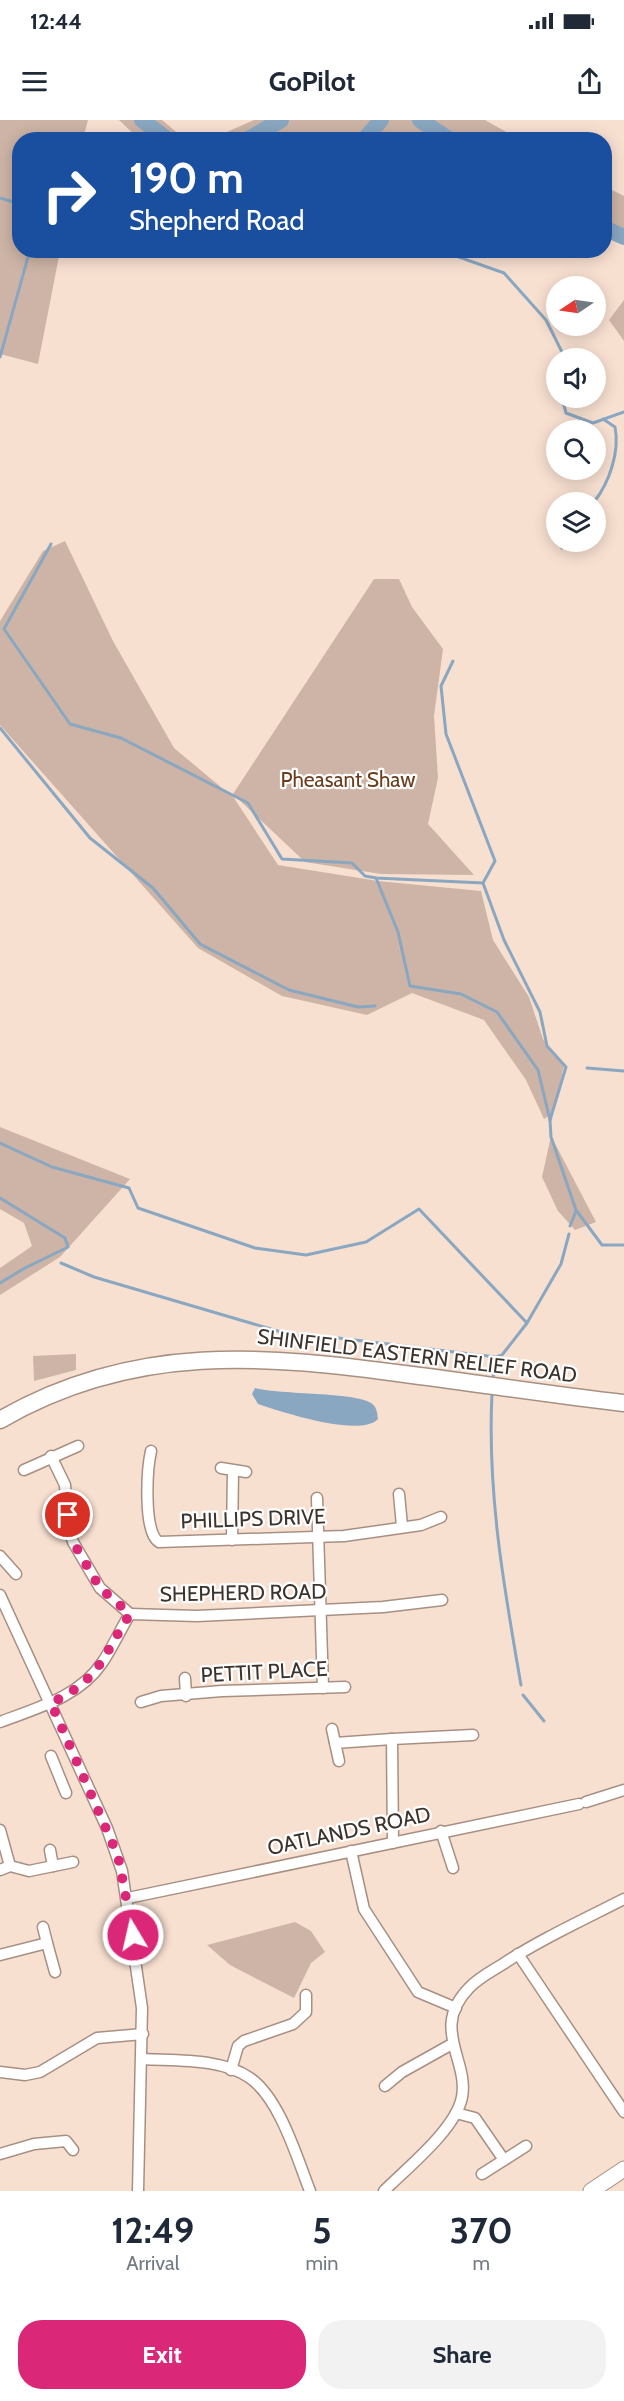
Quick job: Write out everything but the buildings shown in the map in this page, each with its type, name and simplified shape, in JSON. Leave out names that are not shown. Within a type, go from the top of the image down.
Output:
[{"type":"main road","name":"SHINFIELD EASTERN RELIEF ROAD","points":[[0,1420],[51,1394],[90,1381],[173,1363],[227,1358],[306,1361],[624,1403]]},
{"type":"main road","points":[[591,2191],[624,2169]]},
{"type":"street","points":[[24,1470],[51,1456],[78,1446]]},
{"type":"street","name":"PHILLIPS DRIVE","points":[[151,1451],[147,1481],[151,1534],[154,1539],[166,1542],[344,1536],[421,1524],[441,1516]]},
{"type":"street","points":[[51,1456],[66,1491],[68,1527],[73,1542],[100,1588],[130,1614]]},
{"type":"street","points":[[221,1468],[246,1472]]},
{"type":"street","points":[[232,1540],[233,1471]]},
{"type":"street","points":[[399,1494],[402,1526]]},
{"type":"street","points":[[317,1498],[323,1688]]},
{"type":"street","points":[[0,1557],[16,1574]]},
{"type":"street","points":[[0,1594],[118,1856],[128,1898],[136,1954],[143,2034],[138,2191]]},
{"type":"street","name":"SHEPHERD ROAD","points":[[0,1722],[51,1703],[89,1680],[102,1664],[130,1614],[197,1616],[321,1611],[442,1600]]},
{"type":"street","name":"PETTIT PLACE","points":[[185,1678],[186,1696]]},
{"type":"street","name":"PETTIT PLACE","points":[[141,1702],[160,1696],[186,1696],[222,1691],[345,1688]]},
{"type":"street","points":[[332,1730],[339,1761]]},
{"type":"street","points":[[335,1743],[392,1739],[459,1739],[473,1735]]},
{"type":"street","points":[[392,1739],[393,1843]]},
{"type":"street","points":[[51,1756],[66,1793]]},
{"type":"street","points":[[60,1778],[81,1770]]},
{"type":"street","name":"OATLANDS ROAD","points":[[128,1898],[583,1803],[624,1790]]},
{"type":"street","points":[[0,1830],[5,1868],[29,1871],[73,1862]]},
{"type":"street","points":[[441,1831],[453,1868]]},
{"type":"street","points":[[50,1850],[53,1866]]},
{"type":"street","points":[[351,1851],[364,1909],[418,1992],[456,2008]]},
{"type":"street","points":[[384,2191],[456,2113],[462,2096],[463,2079],[452,2044],[452,2025],[456,2008],[468,1988],[518,1954],[624,1899]]},
{"type":"street","points":[[43,1927],[55,1972]]},
{"type":"street","points":[[0,1955],[46,1944]]},
{"type":"street","points":[[518,1954],[624,2112]]},
{"type":"street","points":[[231,2070],[238,2046],[244,2041],[293,2024],[311,2013],[306,1995]]},
{"type":"street","points":[[0,2072],[25,2075],[40,2072],[97,2038],[143,2034]]},
{"type":"street","points":[[385,2086],[402,2072],[452,2044]]},
{"type":"street","points":[[143,2059],[200,2063],[231,2070],[250,2078],[266,2096],[288,2134],[310,2191]]},
{"type":"street","points":[[456,2113],[475,2118],[504,2160]]},
{"type":"street","points":[[0,2154],[34,2144],[69,2141]]},
{"type":"street","points":[[482,2174],[526,2146]]},
{"type":"green space","points":[[0,120],[88,120],[85,132],[12,132],[12,258],[59,258],[38,364],[0,354]]},
{"type":"green space","points":[[119,120],[162,120],[176,132],[132,132]]},
{"type":"green space","points":[[254,120],[485,120],[506,132],[227,132]]},
{"type":"green space","points":[[612,190],[624,196],[624,242],[612,235]]},
{"type":"green space","points":[[624,300],[624,341],[609,320]]},
{"type":"green space","points":[[65,541],[113,641],[174,748],[234,798],[278,865],[378,881],[481,891],[493,940],[529,997],[543,1039],[564,1066],[553,1113],[544,1119],[526,1080],[484,1020],[412,993],[367,1015],[282,996],[198,948],[0,725],[0,621],[43,551]]},
{"type":"green space","name":"Pheasant Shaw","points":[[374,579],[399,579],[412,607],[443,649],[434,716],[438,778],[428,824],[474,875],[381,874],[305,862],[233,794]]},
{"type":"green space","points":[[0,1127],[130,1179],[60,1257],[0,1295],[0,1268],[32,1246],[24,1223],[0,1209]]},
{"type":"green space","points":[[551,1136],[596,1222],[575,1230],[558,1211],[542,1177]]},
{"type":"green space","points":[[76,1354],[76,1370],[34,1381],[33,1356]]},
{"type":"green space","points":[[295,1922],[311,1931],[325,1952],[311,1963],[294,1998],[230,1965],[207,1945]]},
{"type":"water","points":[[255,1388],[362,1399],[374,1406],[378,1419],[369,1424],[355,1426],[320,1422],[258,1404],[252,1394]]},
{"type":"waterway","points":[[142,120],[158,132]]},
{"type":"waterway","points":[[261,132],[281,120]]},
{"type":"waterway","points":[[371,132],[381,120]]},
{"type":"waterway","points":[[420,120],[438,132]]},
{"type":"waterway","points":[[0,198],[12,202]]},
{"type":"waterway","points":[[612,232],[624,237]]},
{"type":"waterway","points":[[0,357],[28,258]]},
{"type":"waterway","points":[[462,258],[504,273],[546,320],[560,348]]},
{"type":"waterway","points":[[565,408],[566,413],[593,423],[624,412]]},
{"type":"waterway","points":[[600,492],[609,477],[616,447],[615,427],[603,419]]},
{"type":"waterway","points":[[51,544],[4,629],[70,724],[121,738],[248,803],[282,859],[352,863],[365,876],[376,878],[483,883]]},
{"type":"waterway","points":[[453,661],[441,686],[446,734],[495,861],[483,883],[504,940],[540,1012],[547,1046],[566,1067],[550,1120],[551,1137],[576,1210],[602,1245],[624,1245]]},
{"type":"waterway","points":[[0,728],[90,838],[153,888],[200,944],[289,990],[358,1007],[375,1006]]},
{"type":"waterway","points":[[376,878],[398,932],[410,986],[461,994],[497,1012],[538,1070],[550,1120]]},
{"type":"waterway","points":[[587,1068],[624,1071]]},
{"type":"waterway","points":[[0,1143],[52,1167],[129,1188],[138,1208],[255,1248],[306,1255],[366,1242],[419,1209],[527,1323],[561,1264],[569,1234]]},
{"type":"waterway","points":[[0,1198],[65,1238],[68,1247],[0,1283]]},
{"type":"waterway","points":[[570,1226],[576,1211]]},
{"type":"waterway","points":[[61,1263],[94,1277],[315,1342],[338,1338],[496,1357]]},
{"type":"waterway","points":[[493,1377],[496,1357],[502,1355],[527,1323]]},
{"type":"waterway","points":[[492,1393],[494,1503],[503,1576],[521,1685]]},
{"type":"waterway","points":[[523,1695],[544,1721]]},
{"type":"route","points":[[68,1515],[68,1527],[73,1542],[100,1588],[130,1614],[102,1664],[89,1680],[51,1703],[118,1856],[133,1935]]}]
